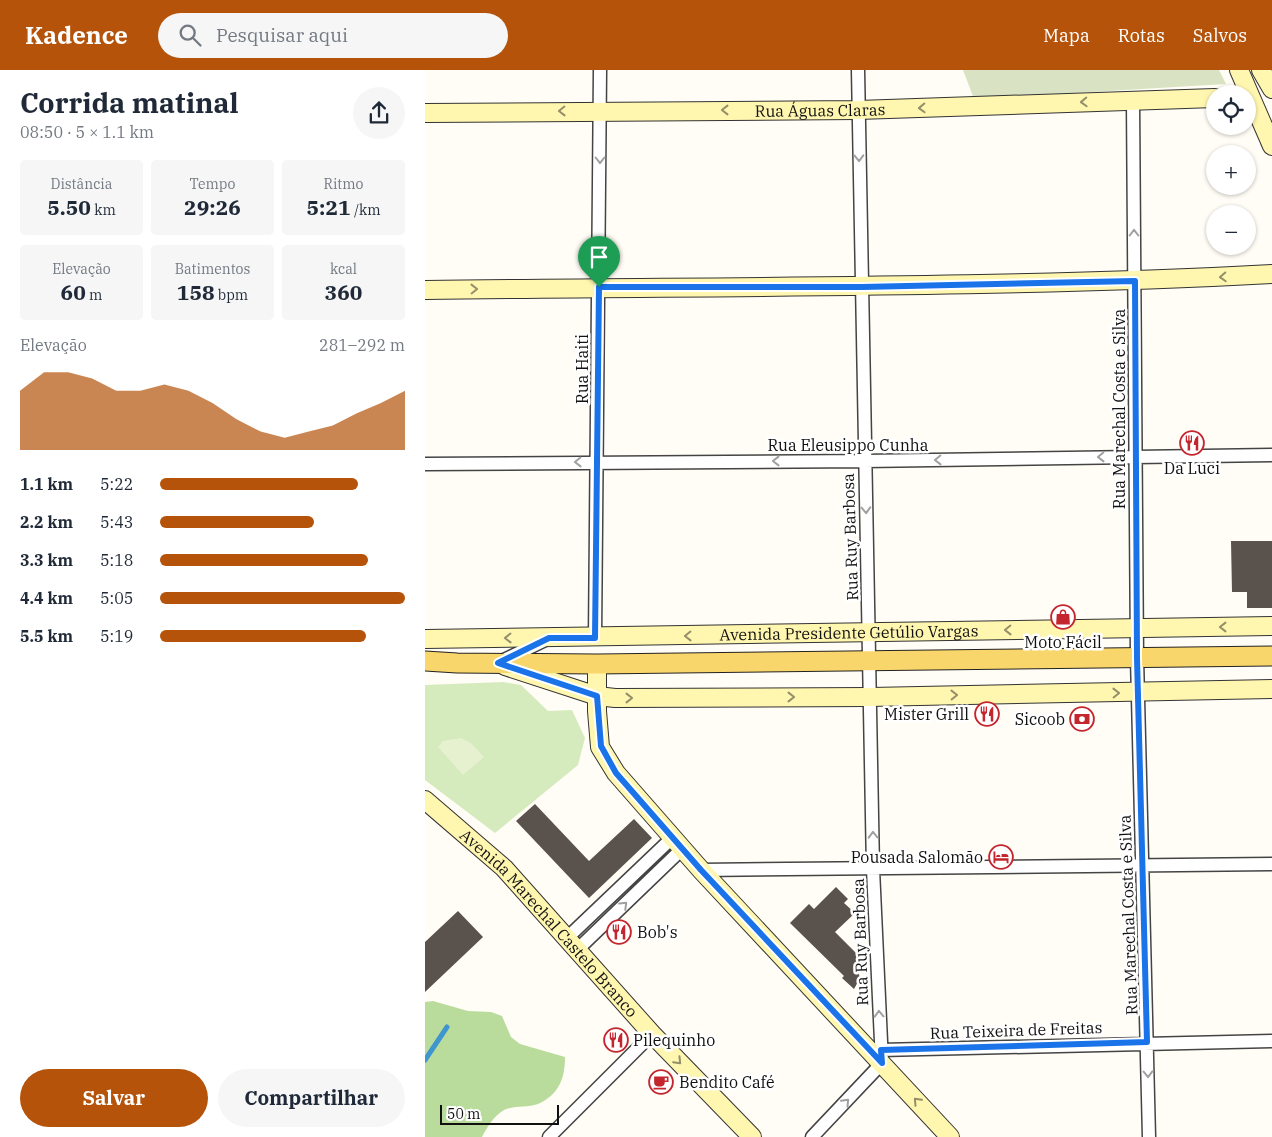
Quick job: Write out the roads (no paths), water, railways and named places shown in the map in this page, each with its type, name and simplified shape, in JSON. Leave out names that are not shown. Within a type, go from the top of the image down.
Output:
[{"type":"main road","name":"Avenida Presidente Getúlio Vargas","points":[[425,661],[597,664],[1272,656]]},
{"type":"main road","name":"Avenida Presidente Getúlio Vargas","points":[[425,670],[457,663]]},
{"type":"street","name":"Rua Haiti","points":[[595,638],[600,70]]},
{"type":"street","name":"Rua Ruy Barbosa","points":[[857,70],[864,461],[870,633],[873,868],[881,1056]]},
{"type":"street","points":[[1239,70],[1245,85]]},
{"type":"street","points":[[1261,70],[1272,88]]},
{"type":"street","name":"Rua Águas Claras","points":[[425,113],[858,110],[1206,98]]},
{"type":"street","name":"Rua Marechal Costa e Silva","points":[[1133,101],[1137,658],[1149,1137]]},
{"type":"street","points":[[1256,112],[1272,146]]},
{"type":"street","points":[[425,290],[599,287],[862,287],[1135,281],[1272,274]]},
{"type":"street","name":"Rua Eleusippo Cunha","points":[[425,464],[864,461],[1272,455]]},
{"type":"street","name":"Avenida Presidente Getúlio Vargas","points":[[425,640],[1272,626]]},
{"type":"street","points":[[498,663],[549,638]]},
{"type":"street","name":"Avenida Presidente Getúlio Vargas","points":[[498,663],[597,696],[870,697],[1272,689]]},
{"type":"street","points":[[597,664],[597,696],[601,746],[606,758],[677,844],[881,1056],[950,1137]]},
{"type":"street","name":"Avenida Marechal Castelo Branco","points":[[425,800],[504,868],[652,1034],[752,1137]]},
{"type":"street","points":[[571,945],[677,844]]},
{"type":"street","points":[[701,870],[1272,864]]},
{"type":"street","points":[[549,1137],[652,1034]]},
{"type":"street","name":"Rua Teixeira de Freitas","points":[[881,1056],[1147,1042],[1272,1041]]},
{"type":"street","points":[[813,1137],[881,1056]]},
{"type":"waterway","points":[[425,1060],[447,1027]]},
{"type":"place","name":"Da Luci","points":[[1192,443]]},
{"type":"place","name":"Moto Fácil","points":[[1063,617]]},
{"type":"place","name":"Mister Grill","points":[[987,714]]},
{"type":"place","name":"Sicoob","points":[[1082,719]]},
{"type":"place","name":"Pousada Salomão","points":[[1001,857]]},
{"type":"place","name":"Bob's","points":[[619,932]]},
{"type":"place","name":"Pilequinho","points":[[616,1040]]},
{"type":"place","name":"Bendito Café","points":[[661,1082]]}]
